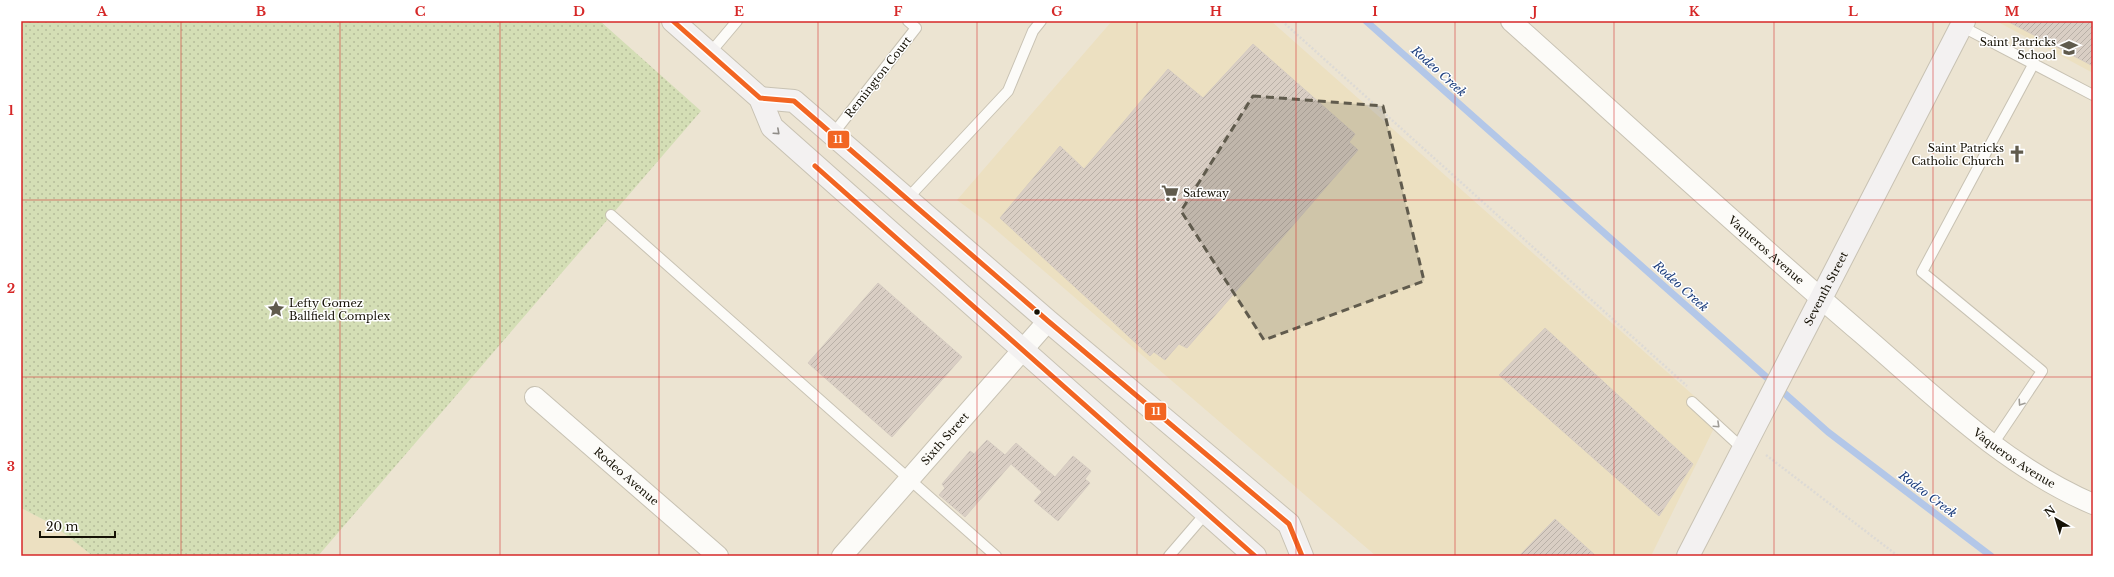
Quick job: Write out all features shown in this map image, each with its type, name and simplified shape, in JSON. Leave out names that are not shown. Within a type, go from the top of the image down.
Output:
[{"type":"main road","points":[[673,21],[760,98],[772,127],[1255,556]]},
{"type":"main road","name":"Seventh Street","points":[[1688,556],[1744,444],[1963,24]]},
{"type":"main road","points":[[760,98],[794,101],[1048,321],[1289,524],[1302,556]]},
{"type":"street","name":"Vaqueros Avenue","points":[[1510,21],[1821,298],[1970,428],[2021,464],[2093,504]]},
{"type":"street","name":"Sixth Street","points":[[842,556],[1048,321]]},
{"type":"street","name":"Rodeo Avenue","points":[[535,397],[718,556]]},
{"type":"lane","points":[[710,53],[737,21]]},
{"type":"lane","name":"Remington Court","points":[[833,134],[916,28],[908,21]]},
{"type":"lane","points":[[907,199],[1008,91],[1033,31],[1041,21]]},
{"type":"lane","points":[[1963,24],[2093,95]]},
{"type":"lane","points":[[1993,444],[2042,371],[1922,272],[2034,63]]},
{"type":"lane","points":[[611,215],[996,556]]},
{"type":"lane","points":[[1692,402],[1744,444]]},
{"type":"lane","points":[[1169,556],[1206,513]]},
{"type":"path","points":[[1282,21],[1688,387]]},
{"type":"path","points":[[1744,444],[1898,556]]},
{"type":"highlighted area","points":[[1253,96],[1383,106],[1424,281],[1264,340],[1181,211]]},
{"type":"shaded area","points":[[1112,21],[1271,21],[1719,418],[1651,556],[1376,556],[988,223],[957,200]]},
{"type":"shaded area","name":"Saint Patricks School","points":[[2093,21],[2093,73],[1998,22]]},
{"type":"shaded area","points":[[21,508],[52,524],[93,556],[21,556]]},
{"type":"green space","name":"Lefty Gomez Ballfield Complex","points":[[21,21],[600,21],[701,111],[318,556],[93,556],[52,524],[21,508]]},
{"type":"building","name":"Saint Patricks School","points":[[2007,21],[2093,21],[2093,66]]},
{"type":"building","name":"Safeway","points":[[1253,44],[1355,134],[1349,142],[1358,150],[1187,348],[1179,344],[1165,360],[1154,352],[1150,356],[1000,218],[1060,146],[1084,169],[1168,69],[1203,98]]},
{"type":"building","points":[[878,283],[962,357],[892,437],[808,363]]},
{"type":"building","points":[[1545,328],[1693,464],[1659,516],[1499,375]]},
{"type":"building","points":[[987,440],[1005,455],[1016,443],[1055,477],[1073,456],[1091,471],[1085,479],[1090,483],[1058,521],[1034,501],[1042,492],[1011,464],[965,517],[939,495],[945,488],[942,484],[970,451],[974,454]]},
{"type":"building","points":[[1555,519],[1596,556],[1519,556]]},
{"type":"waterway","name":"Rodeo Creek","points":[[1366,21],[1828,432],[1991,556]]},
{"type":"transit line","name":"11","points":[[673,21],[760,98],[794,101],[1048,321],[1289,524],[1302,556]]},
{"type":"transit line","name":"11","points":[[815,166],[1255,556]]},
{"type":"place","name":"Saint Patricks School","points":[[2069,48]]},
{"type":"place","name":"Saint Patricks Catholic Church","points":[[2017,154]]},
{"type":"place","name":"Safeway","points":[[1170,193]]},
{"type":"place","name":"Lefty Gomez Ballfield Complex","points":[[276,309]]}]
